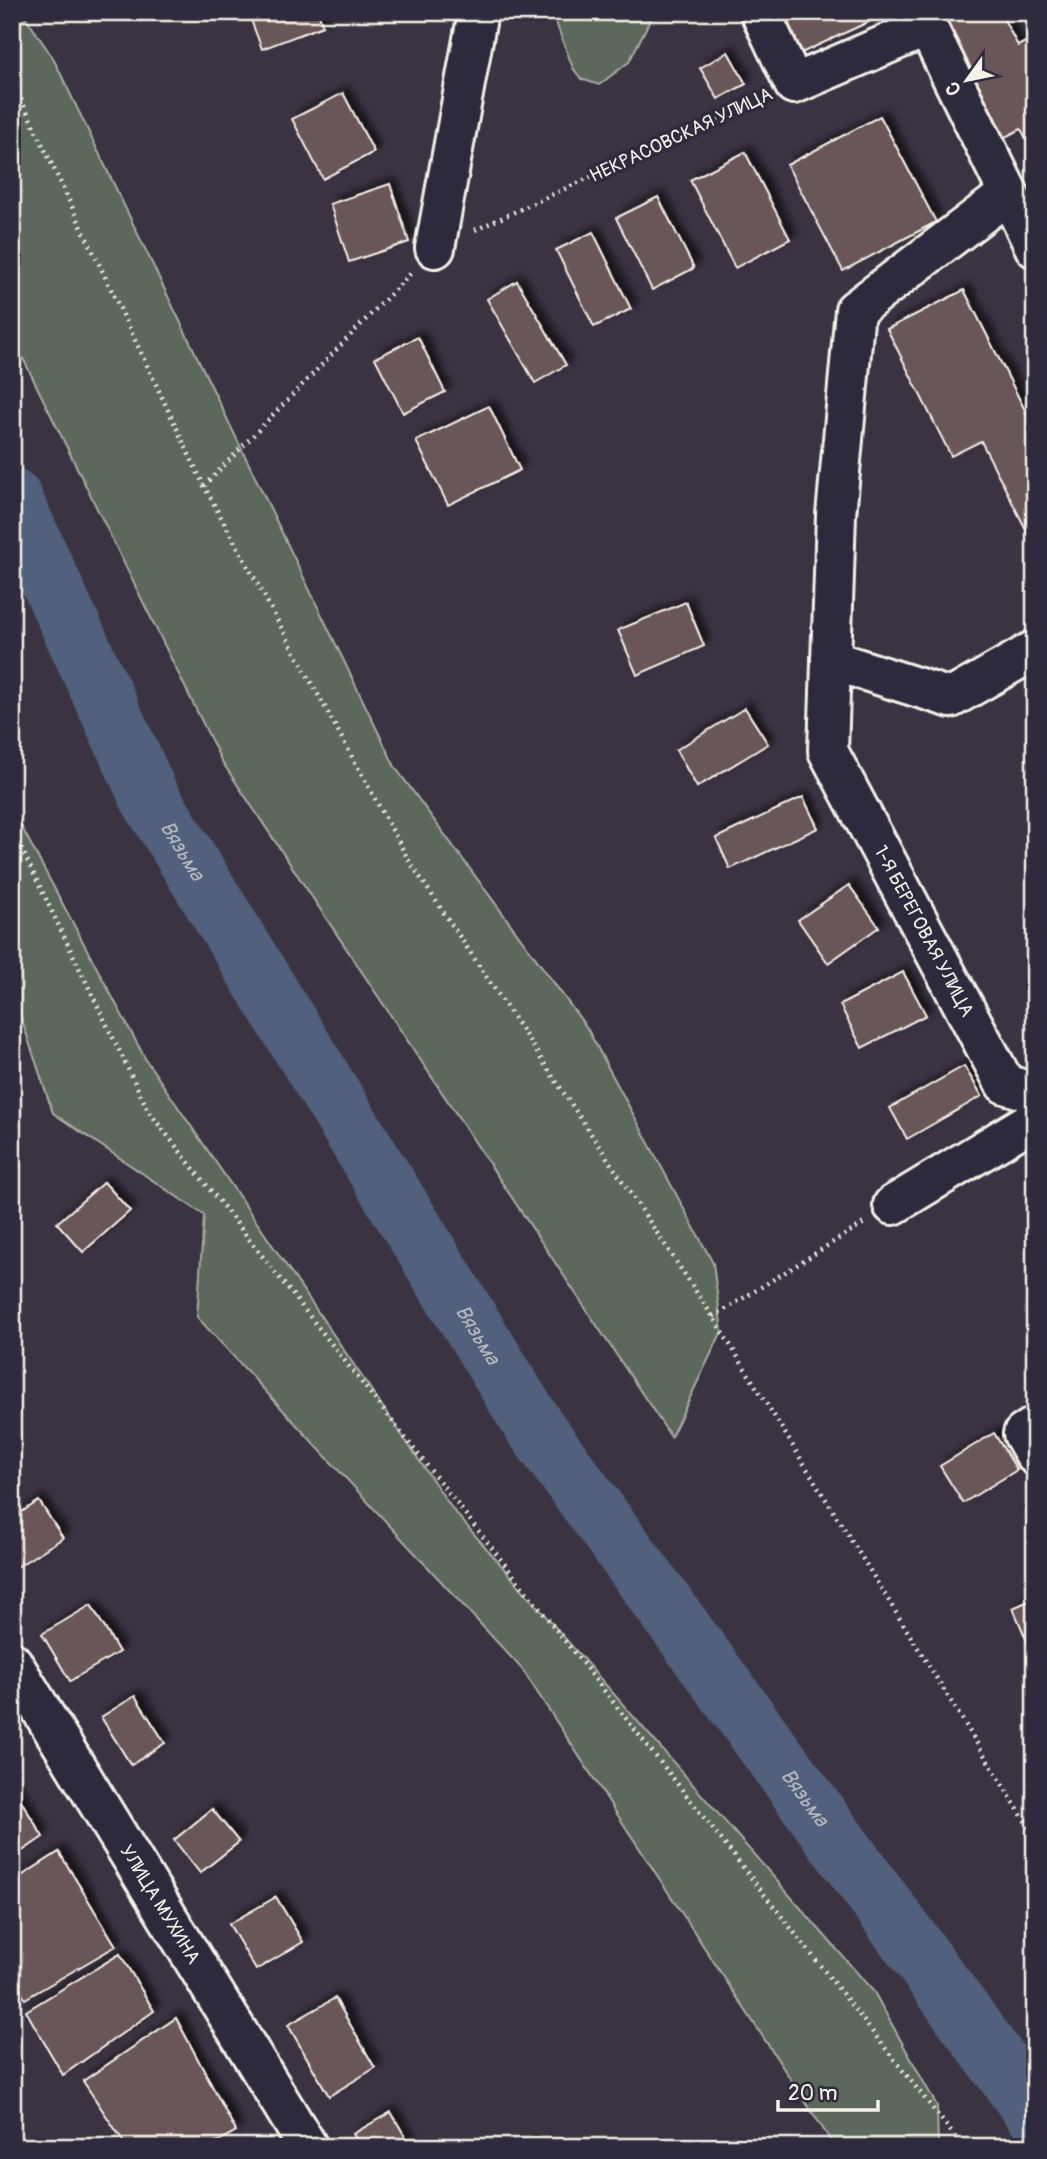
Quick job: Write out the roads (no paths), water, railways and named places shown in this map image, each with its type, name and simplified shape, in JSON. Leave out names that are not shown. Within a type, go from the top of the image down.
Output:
[{"type":"street","points":[[435,248],[478,12]]},
{"type":"street","name":"НЕКРАСОВСКАЯ УЛИЦА","points":[[760,12],[794,84],[924,19]]},
{"type":"street","points":[[924,19],[1035,248]]},
{"type":"street","points":[[1008,194],[855,310],[836,515],[831,660],[951,698],[1035,650]]},
{"type":"street","name":"1-Я БЕРЕГОВАЯ УЛИЦА","points":[[831,660],[828,751],[1005,1084],[1035,1093]]},
{"type":"street","points":[[893,1205],[1035,1119]]},
{"type":"street","points":[[1035,1426],[1023,1434],[1035,1455]]},
{"type":"street","name":"УЛИЦА МУХИНА","points":[[12,1662],[307,2147]]},
{"type":"waterway","name":"Вязьма","points":[[12,498],[149,796],[533,1425],[1035,2113]]}]
